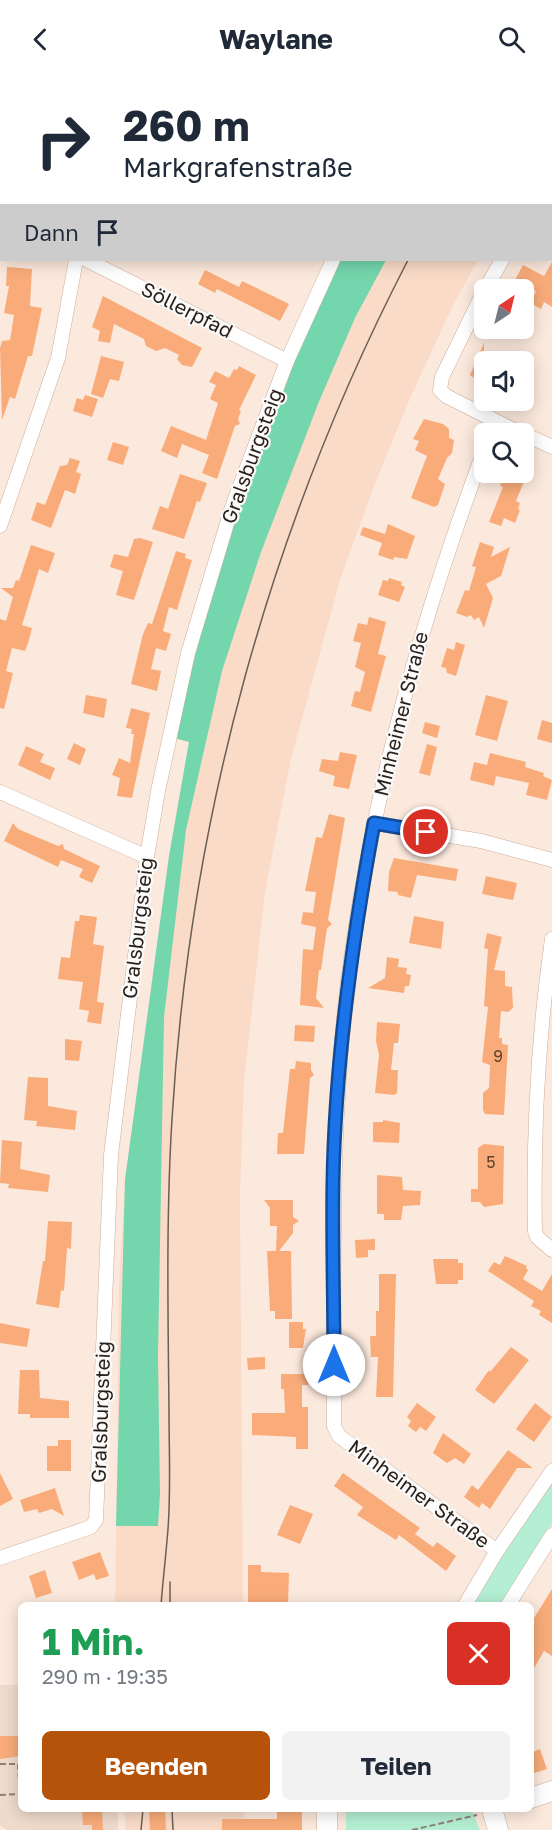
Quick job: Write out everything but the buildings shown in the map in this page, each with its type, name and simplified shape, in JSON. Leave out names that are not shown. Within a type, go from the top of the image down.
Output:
[{"type":"street","points":[[0,526],[58,358],[76,261]]},
{"type":"street","name":"Söllerpfad","points":[[89,261],[287,361]]},
{"type":"street","name":"Gralsburgsteig","points":[[0,1558],[91,1527],[96,1520],[111,1155],[147,856],[158,791],[188,653],[229,519],[257,436],[287,361],[333,261]]},
{"type":"street","points":[[491,279],[501,261]]},
{"type":"street","points":[[474,312],[442,377],[440,390],[486,423]]},
{"type":"street","points":[[534,439],[552,447]]},
{"type":"street","name":"Minheimer Straße","points":[[474,478],[451,540],[416,650],[394,733],[374,823],[351,954],[338,1095],[333,1181],[335,1431],[496,1551]]},
{"type":"street","points":[[0,792],[147,856]]},
{"type":"street","points":[[374,823],[481,841],[552,860]]},
{"type":"street","points":[[552,939],[537,1079],[537,1237],[552,1250]]},
{"type":"street","points":[[467,1602],[496,1551],[552,1471]]},
{"type":"street","points":[[510,1602],[552,1535]]},
{"type":"street","points":[[534,1797],[552,1791]]},
{"type":"street","points":[[327,1812],[327,1830]]},
{"type":"path","points":[[0,1764],[18,1764]]},
{"type":"path","points":[[0,1795],[18,1794]]},
{"type":"path","points":[[412,1830],[492,1815]]},
{"type":"shaded area","points":[[356,261],[477,261],[454,303],[411,396],[374,486],[340,580],[291,759],[265,892],[244,1082],[240,1195],[243,1602],[115,1602],[119,1286],[125,1180],[169,856],[189,742]]},
{"type":"shaded area","points":[[0,1685],[18,1685],[18,1812],[118,1812],[118,1830],[7,1830],[0,1825]]},
{"type":"shaded area","points":[[124,1812],[244,1812],[245,1830],[126,1830]]},
{"type":"green space","points":[[338,261],[385,261],[355,318],[318,404],[261,552],[222,671],[186,830],[164,1017],[158,1357],[160,1494],[158,1526],[116,1526],[125,1180],[169,856],[189,742],[174,738],[217,571],[260,441]]},
{"type":"green space","points":[[552,1481],[552,1524],[504,1602],[474,1602],[505,1547]]},
{"type":"green space","points":[[346,1812],[472,1812],[480,1830],[346,1830]]},
{"type":"tram line","points":[[161,1602],[169,1500],[170,1155],[182,1007],[197,895],[218,785],[245,677],[277,570],[315,465],[359,361],[408,261]]},
{"type":"tram line","points":[[170,1582],[170,1602]]},
{"type":"tram line","points":[[141,1830],[143,1812]]},
{"type":"tram line","points":[[172,1812],[173,1830]]},
{"type":"route","points":[[334,1365],[333,1181],[338,1095],[351,954],[365,869],[374,823],[426,832]]}]
